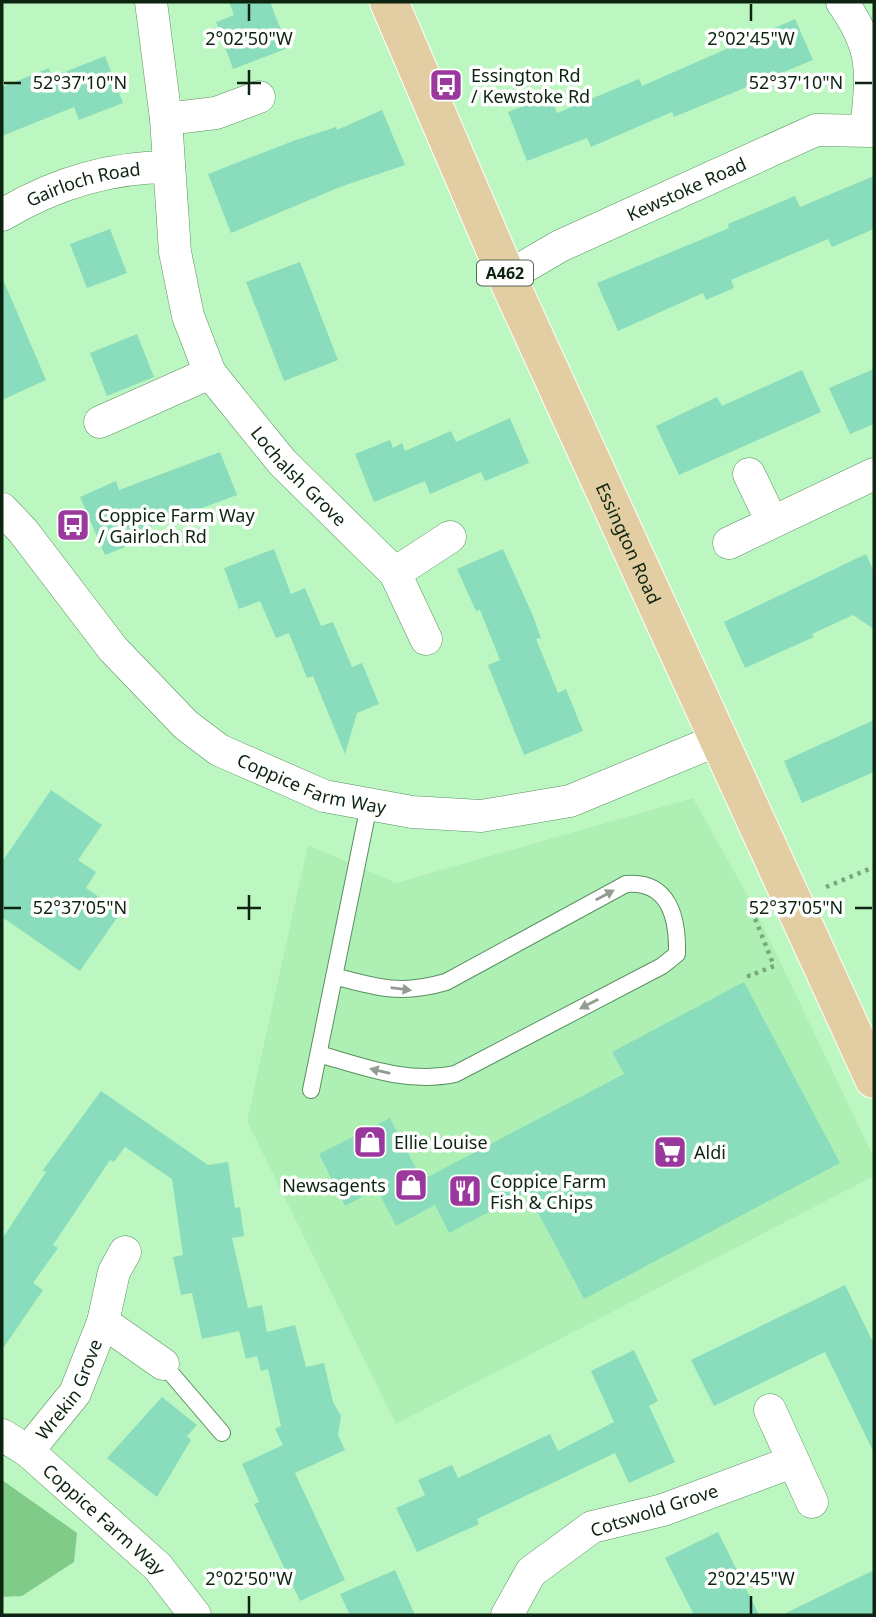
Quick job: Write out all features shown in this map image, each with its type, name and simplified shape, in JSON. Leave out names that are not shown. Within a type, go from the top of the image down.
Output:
[{"type":"main road","name":"Essington Road","points":[[389,2],[507,276],[874,1079]]},
{"type":"street","name":"Lochalsh Grove","points":[[150,2],[166,119],[175,251],[188,316],[210,373],[282,462],[395,573],[426,639]]},
{"type":"street","points":[[842,2],[857,19],[873,57],[870,130]]},
{"type":"street","points":[[166,119],[216,113],[259,97]]},
{"type":"street","name":"Kewstoke Road","points":[[507,276],[560,246],[816,130],[870,130]]},
{"type":"street","name":"Gairloch Road","points":[[2,215],[42,191],[131,167],[169,167]]},
{"type":"street","points":[[100,422],[210,373]]},
{"type":"street","points":[[749,474],[772,522]]},
{"type":"street","points":[[729,543],[874,474]]},
{"type":"street","name":"Coppice Farm Way","points":[[2,509],[23,531],[113,649],[186,725],[219,750],[324,796],[412,812],[481,816],[570,801],[720,738]]},
{"type":"street","points":[[395,573],[450,537]]},
{"type":"street","name":"Wrekin Grove","points":[[28,1451],[75,1393],[103,1322],[114,1272],[125,1252]]},
{"type":"street","name":"Wrekin Grove","points":[[103,1322],[163,1364]]},
{"type":"street","points":[[770,1410],[812,1502]]},
{"type":"street","name":"Coppice Farm Way","points":[[2,1435],[28,1451],[158,1566],[195,1615]]},
{"type":"street","name":"Cotswold Grove","points":[[507,1615],[531,1572],[592,1527],[663,1510],[792,1462]]},
{"type":"lane","points":[[312,1090],[369,804]]},
{"type":"lane","points":[[319,1054],[404,1077],[432,1079],[455,1074],[662,966],[677,954],[678,933],[672,908],[660,891],[639,883],[626,884],[446,982],[414,991],[373,986],[334,976]]},
{"type":"lane","points":[[163,1364],[222,1433]]},
{"type":"shaded area","points":[[693,798],[753,905],[874,1158],[874,1176],[396,1424],[247,1121],[308,845],[396,883]]},
{"type":"shaded area","points":[[2,1480],[77,1533],[74,1562],[22,1596],[2,1597]]},
{"type":"building","points":[[229,2],[270,2],[288,48],[233,69],[216,22],[234,15]]},
{"type":"building","points":[[795,19],[813,60],[674,117],[672,112],[591,147],[587,138],[527,161],[508,112],[550,95],[557,113],[639,79],[642,86]]},
{"type":"building","points":[[105,56],[123,103],[79,120],[74,107],[2,136],[2,87],[49,68],[52,77]]},
{"type":"building","points":[[382,110],[405,165],[340,187],[231,233],[208,174],[293,141],[336,127],[337,130]]},
{"type":"building","points":[[874,176],[874,229],[832,247],[828,239],[731,280],[734,288],[706,300],[703,293],[618,331],[597,283],[729,228],[728,224],[795,196],[800,207]]},
{"type":"building","points":[[110,229],[127,273],[87,288],[70,244]]},
{"type":"building","points":[[300,262],[338,360],[284,381],[246,282]]},
{"type":"building","points":[[2,277],[46,380],[2,400]]},
{"type":"building","points":[[137,334],[154,377],[107,396],[90,353]]},
{"type":"building","points":[[874,369],[874,424],[850,434],[829,388]]},
{"type":"building","points":[[802,370],[821,412],[679,475],[656,426],[717,397],[722,406]]},
{"type":"building","points":[[510,418],[529,463],[485,481],[481,472],[430,494],[425,481],[374,502],[355,454],[390,440],[393,448],[402,443],[405,451],[451,431],[456,442]]},
{"type":"building","points":[[220,452],[237,495],[143,530],[125,547],[105,555],[80,497],[116,481],[119,490]]},
{"type":"building","points":[[274,549],[291,594],[305,588],[321,626],[333,622],[352,667],[362,663],[379,704],[357,713],[345,754],[313,676],[307,678],[289,633],[276,638],[260,601],[239,609],[224,568]]},
{"type":"building","points":[[503,549],[533,616],[541,638],[536,639],[558,693],[566,689],[583,731],[524,755],[488,665],[500,660],[480,610],[476,611],[457,569]]},
{"type":"building","points":[[866,554],[874,572],[874,629],[853,615],[812,634],[814,637],[745,668],[724,622]]},
{"type":"building","points":[[874,720],[874,772],[802,803],[784,761]]},
{"type":"building","points":[[51,790],[102,825],[78,860],[96,872],[86,888],[121,912],[80,971],[2,917],[2,862]]},
{"type":"building","name":"Aldi","points":[[744,982],[840,1163],[584,1299],[527,1192],[449,1233],[435,1205],[396,1226],[377,1189],[345,1206],[319,1154],[390,1118],[422,1180],[624,1074],[612,1052]]},
{"type":"building","points":[[101,1091],[208,1165],[228,1162],[235,1208],[240,1207],[244,1236],[232,1238],[248,1308],[262,1305],[267,1332],[295,1325],[306,1367],[324,1363],[333,1402],[341,1416],[338,1435],[345,1450],[295,1473],[345,1580],[300,1601],[254,1504],[259,1502],[242,1464],[283,1445],[275,1429],[281,1426],[268,1369],[261,1371],[257,1356],[246,1359],[239,1331],[202,1339],[192,1293],[181,1295],[173,1257],[183,1255],[172,1179],[125,1147],[114,1162],[110,1160],[53,1245],[58,1248],[33,1283],[43,1290],[2,1350],[2,1239],[46,1172],[43,1170]]},
{"type":"building","points":[[845,1285],[874,1344],[874,1453],[825,1352],[714,1406],[691,1360]]},
{"type":"building","points":[[634,1350],[658,1401],[649,1406],[675,1462],[629,1483],[615,1453],[477,1519],[479,1524],[417,1552],[396,1508],[425,1495],[418,1480],[452,1465],[458,1478],[550,1434],[558,1451],[614,1422],[591,1371]]},
{"type":"building","points":[[162,1397],[197,1425],[187,1436],[191,1440],[157,1497],[107,1458]]},
{"type":"building","points":[[718,1532],[759,1615],[694,1615],[665,1558]]},
{"type":"building","points":[[395,1570],[415,1615],[350,1615],[340,1594]]},
{"type":"building","points":[[874,1570],[874,1615],[782,1615]]},
{"type":"place","name":"Essington Rd / Kewstoke Rd","points":[[446,85]]},
{"type":"place","name":"Coppice Farm Way / Gairloch Rd","points":[[73,525]]},
{"type":"place","name":"Ellie Louise","points":[[370,1142]]},
{"type":"place","name":"Aldi","points":[[670,1152]]},
{"type":"place","name":"Newsagents","points":[[411,1185]]},
{"type":"place","name":"Coppice Farm Fish & Chips","points":[[465,1191]]}]
